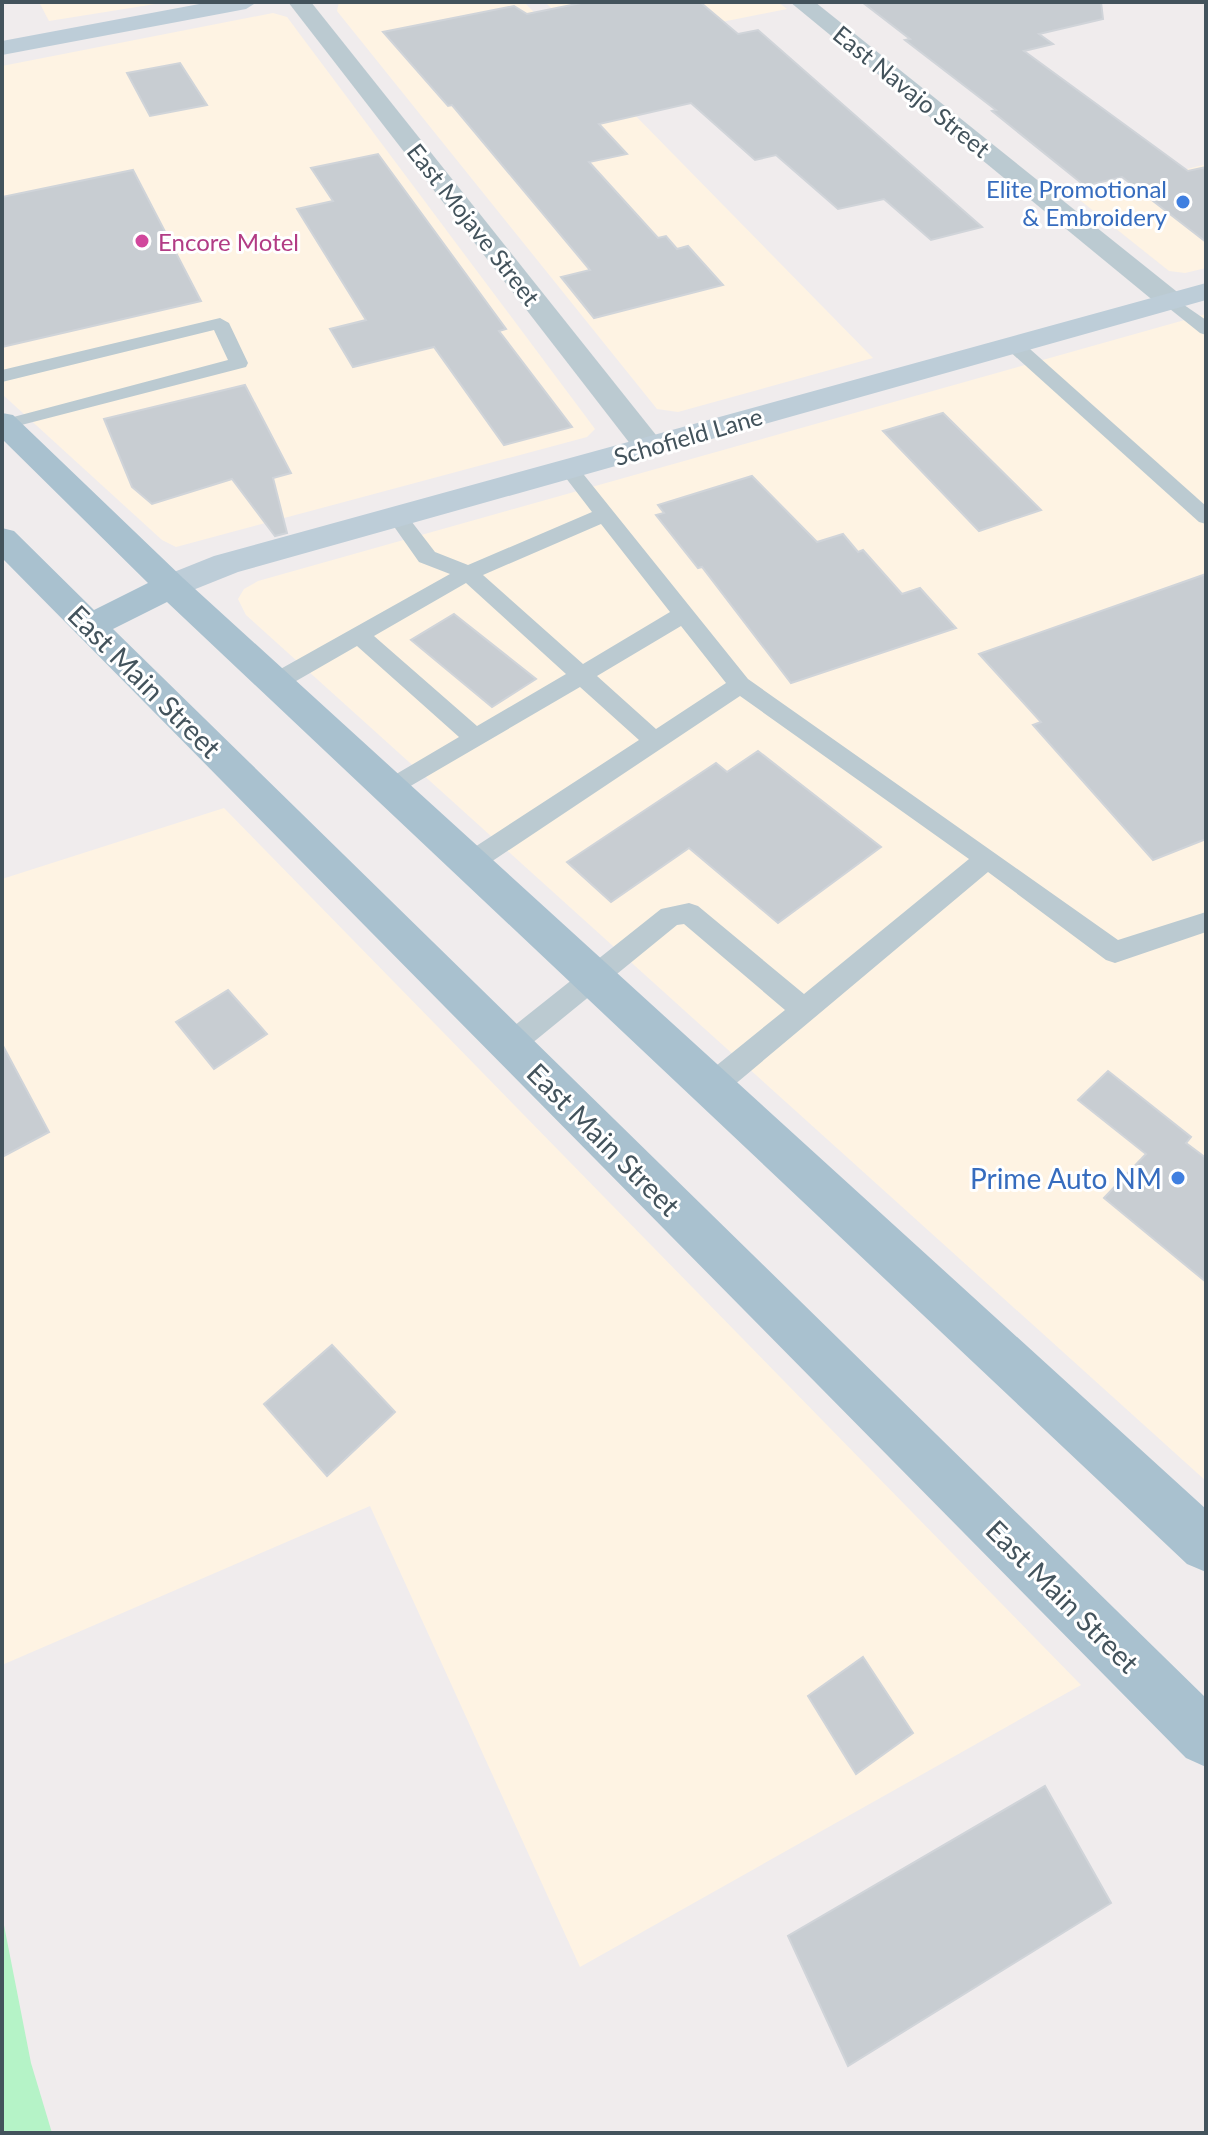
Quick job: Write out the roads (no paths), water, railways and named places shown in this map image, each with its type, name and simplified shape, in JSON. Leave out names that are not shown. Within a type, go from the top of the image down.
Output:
[{"type":"main road","points":[[4,424],[171,586],[1206,1545]]},
{"type":"main road","name":"East Main Street","points":[[2,539],[1206,1738]]},
{"type":"main road","points":[[90,626],[171,586]]},
{"type":"street","points":[[2,48],[246,2]]},
{"type":"street","name":"East Mojave Street","points":[[299,2],[649,447]]},
{"type":"street","name":"East Navajo Street","points":[[801,2],[1171,301]]},
{"type":"street","name":"Schofield Lane","points":[[171,586],[226,564],[1206,291]]},
{"type":"lane","points":[[1171,301],[1206,329]]},
{"type":"lane","points":[[2,376],[220,323],[239,363],[4,424]]},
{"type":"lane","points":[[1014,345],[1206,517]]},
{"type":"lane","points":[[569,469],[740,685],[1115,952],[1206,922]]},
{"type":"lane","points":[[276,682],[468,573],[605,514]]},
{"type":"lane","points":[[398,518],[427,557],[468,573],[655,741]]},
{"type":"lane","points":[[390,789],[684,614]]},
{"type":"lane","points":[[359,636],[476,738]]},
{"type":"lane","points":[[470,863],[740,685]]},
{"type":"lane","points":[[711,1087],[987,858]]},
{"type":"lane","points":[[510,1045],[670,916],[689,913],[804,1010]]},
{"type":"place","name":"Elite Promotional & Embroidery","points":[[1183,202]]},
{"type":"place","name":"Encore Motel","points":[[142,241]]},
{"type":"place","name":"Prime Auto NM","points":[[1178,1178]]}]
